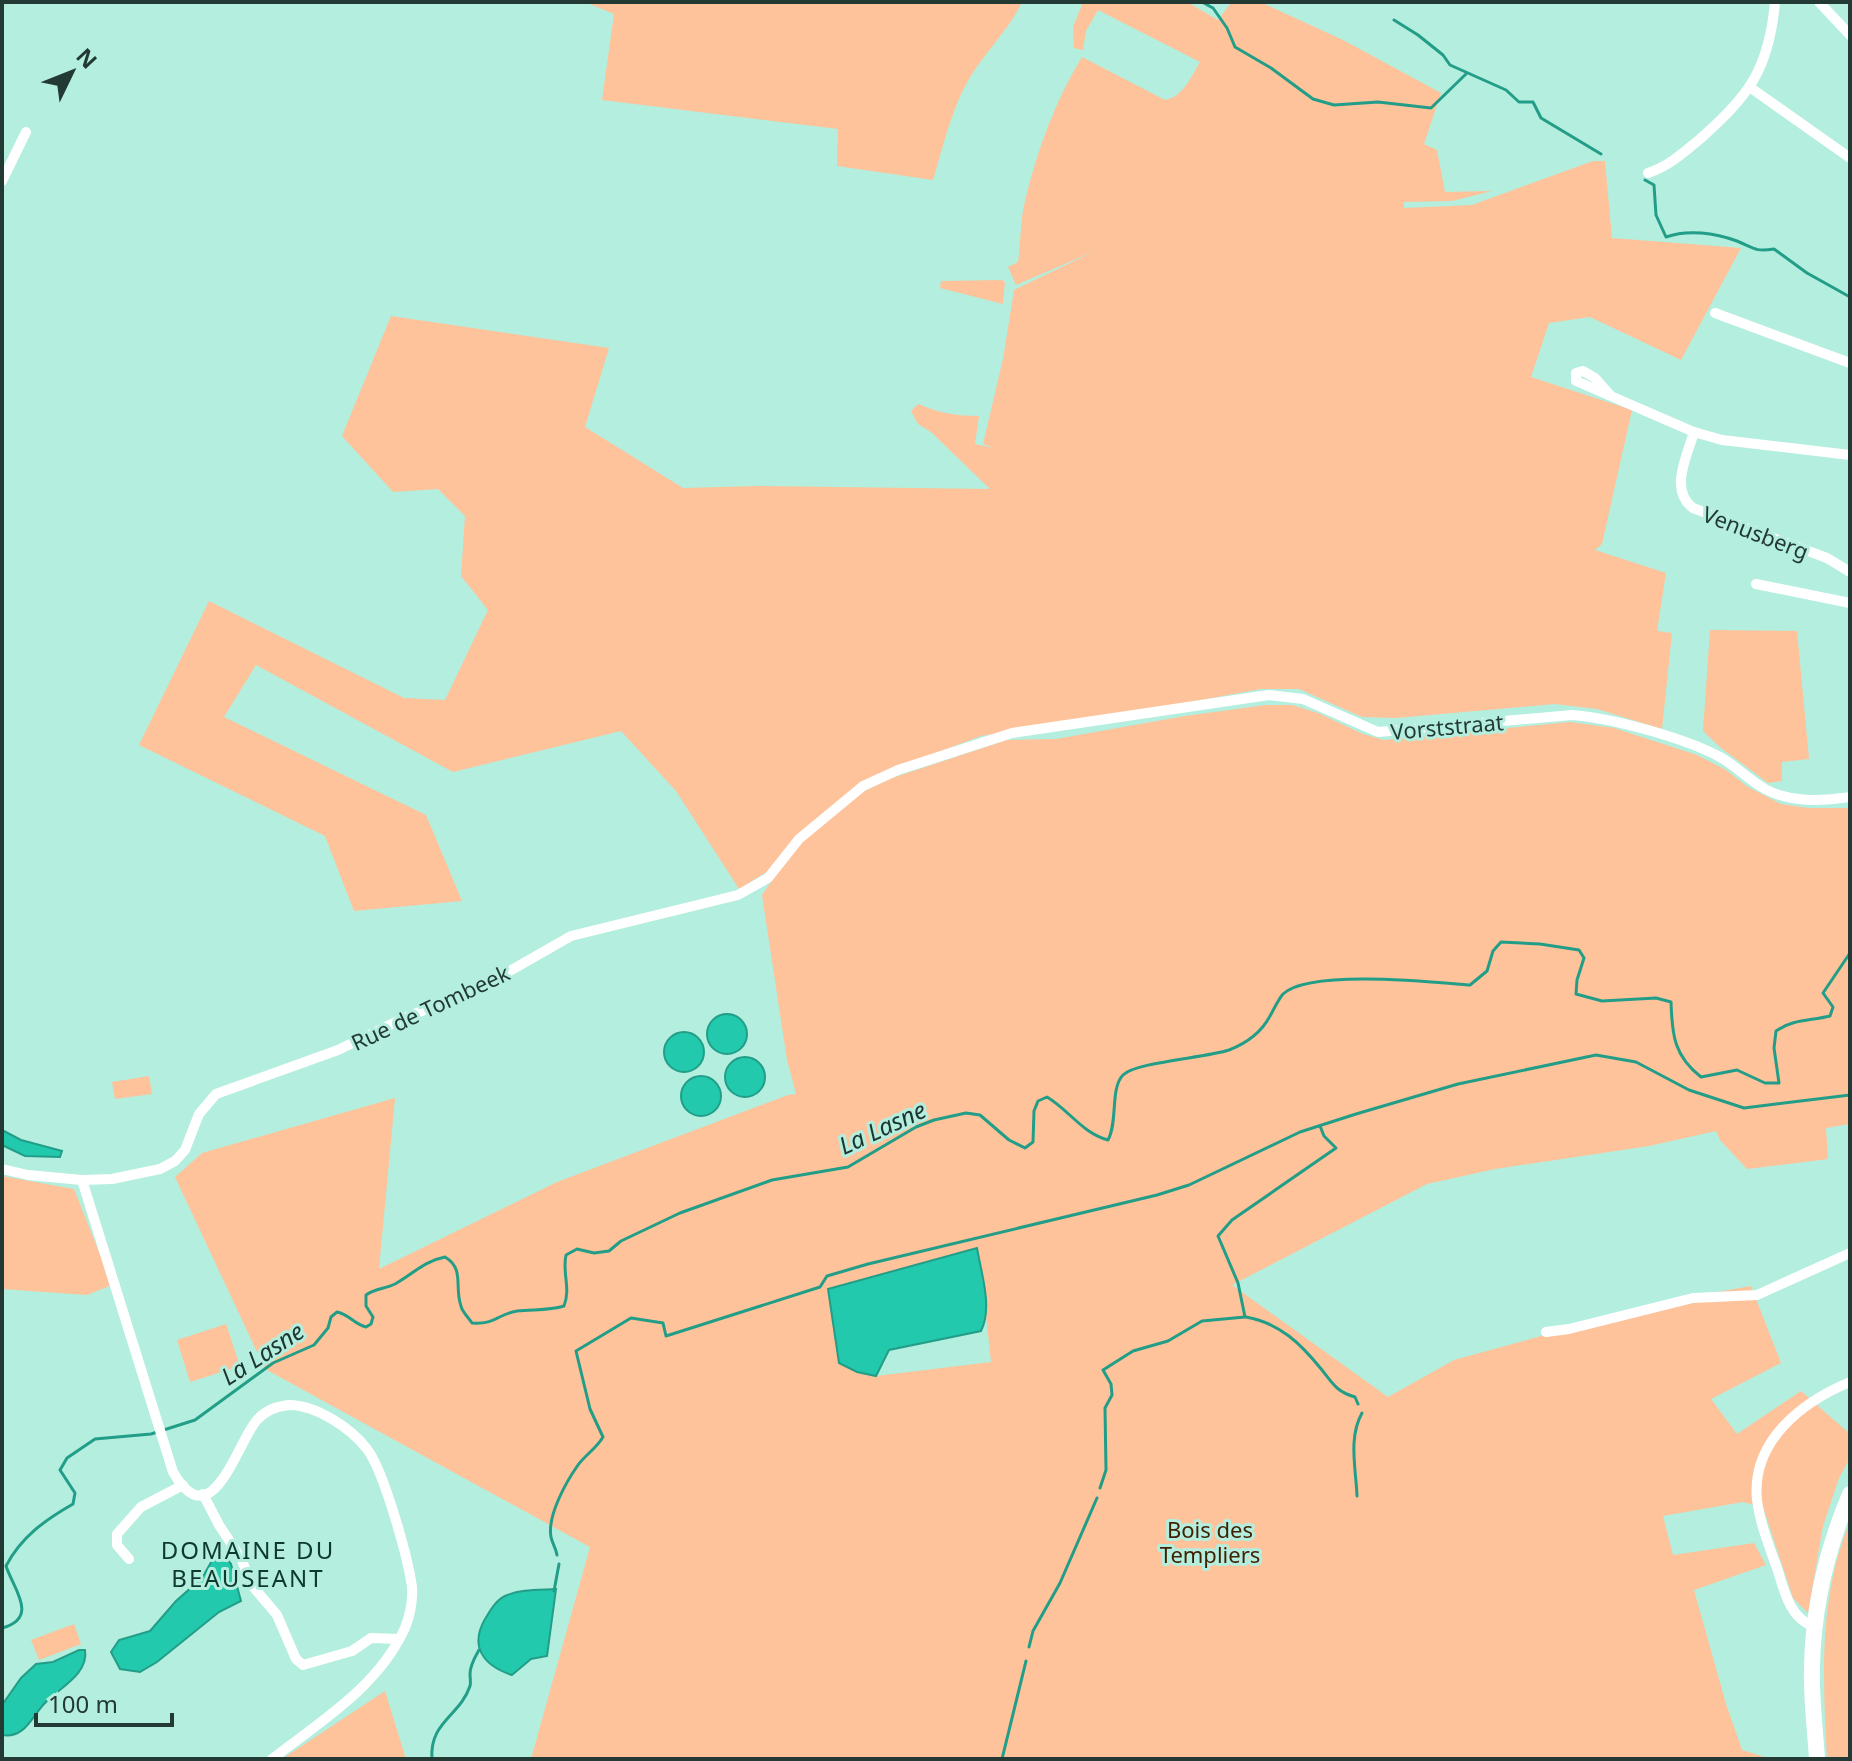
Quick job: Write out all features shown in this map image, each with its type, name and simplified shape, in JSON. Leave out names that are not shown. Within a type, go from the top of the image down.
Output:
[{"type":"main road","points":[[1817,1759],[1812,1669],[1814,1626],[1830,1548],[1850,1494]]},
{"type":"street","points":[[1648,173],[1664,168],[1677,158],[1751,88],[1768,47],[1775,2]]},
{"type":"street","points":[[1819,2],[1850,35]]},
{"type":"street","points":[[1751,88],[1850,158]]},
{"type":"street","points":[[2,181],[26,132]]},
{"type":"street","points":[[1715,313],[1850,363]]},
{"type":"street","points":[[1611,396],[1694,432],[1722,440],[1850,455]]},
{"type":"street","name":"Venusberg","points":[[1694,432],[1681,478],[1681,496],[1685,502],[1693,508],[1827,558],[1850,572]]},
{"type":"street","points":[[1756,584],[1850,603]]},
{"type":"street","name":"Vorststraat","points":[[898,770],[1012,733],[1269,695],[1303,699],[1378,732],[1572,715],[1592,716],[1701,748],[1720,757],[1766,790],[1782,796],[1819,800],[1850,797]]},
{"type":"street","name":"Rue de Tombeek","points":[[2,1169],[28,1175],[82,1180],[112,1179],[160,1169],[175,1161],[185,1150],[199,1114],[216,1094],[338,1050],[402,1019],[482,987],[571,936],[738,895],[768,878],[799,839],[841,803],[863,786],[898,770]]},
{"type":"street","points":[[82,1180],[173,1472],[183,1485],[197,1494],[203,1494],[223,1482],[256,1421],[272,1409],[293,1405],[320,1414],[344,1428],[367,1448],[375,1461],[408,1565],[411,1608],[399,1639],[373,1678],[272,1759]]},
{"type":"street","points":[[1546,1332],[1693,1298],[1759,1294],[1850,1253]]},
{"type":"street","points":[[1814,1626],[1806,1624],[1795,1612],[1786,1595],[1756,1497],[1764,1459],[1785,1422],[1803,1405],[1850,1382]]},
{"type":"street","points":[[129,1559],[117,1545],[117,1534],[141,1507],[183,1485]]},
{"type":"street","points":[[203,1494],[242,1560],[250,1583],[277,1615],[296,1659],[303,1665],[352,1651],[371,1638],[399,1639]]},
{"type":"green space","points":[[585,2],[1022,2],[965,86],[933,180],[837,166],[838,129],[602,100],[614,14]]},
{"type":"green space","name":"Bois des Templiers","points":[[1083,2],[1187,2],[1218,20],[1232,2],[1260,2],[1343,40],[1441,93],[1424,144],[1437,150],[1445,192],[1492,191],[1452,201],[1404,202],[1404,208],[1472,205],[1593,161],[1605,161],[1612,238],[1741,248],[1681,360],[1590,317],[1549,323],[1531,377],[1632,410],[1602,544],[1595,550],[1666,573],[1657,631],[1672,633],[1662,729],[1597,709],[1555,704],[1396,718],[1362,717],[1299,689],[1261,689],[981,736],[877,775],[863,792],[889,779],[1007,740],[1056,739],[1185,716],[1266,705],[1292,705],[1384,740],[1570,722],[1614,728],[1697,755],[1781,804],[1808,808],[1850,808],[1850,1124],[1826,1128],[1828,1159],[1747,1169],[1720,1140],[1716,1131],[1649,1146],[1495,1169],[1427,1184],[1232,1285],[1388,1397],[1454,1360],[1668,1301],[1751,1286],[1781,1363],[1711,1399],[1737,1434],[1801,1391],[1850,1434],[1850,1458],[1839,1478],[1823,1526],[1808,1613],[1793,1598],[1763,1507],[1743,1502],[1663,1516],[1673,1555],[1754,1543],[1766,1565],[1694,1590],[1742,1750],[1771,1759],[531,1759],[590,1547],[265,1369],[175,1177],[202,1153],[395,1098],[379,1269],[557,1182],[796,1094],[787,1060],[762,895],[787,859],[739,889],[676,791],[621,731],[453,772],[256,665],[224,717],[426,815],[462,901],[354,911],[325,836],[139,745],[209,601],[404,698],[445,700],[488,610],[461,576],[465,516],[438,489],[393,492],[342,436],[391,316],[609,348],[585,427],[683,488],[990,489],[931,432],[918,424],[911,411],[918,404],[948,413],[979,416],[975,444],[993,448],[983,444],[1003,359],[1014,290],[1095,251],[1016,285],[1008,267],[1018,262],[1022,216],[1030,182],[1063,91],[1082,57],[1165,100],[1182,91],[1200,62],[1098,10],[1086,31],[1083,50],[1074,48],[1073,27]],"holes":[[[982,1278],[991,1362],[876,1376],[839,1363],[837,1343]]]},
{"type":"green space","points":[[941,281],[1005,282],[1003,304],[940,288]]},
{"type":"green space","points":[[1710,630],[1797,631],[1809,759],[1782,762],[1782,781],[1768,783],[1703,731]]},
{"type":"green space","points":[[149,1076],[152,1094],[115,1099],[112,1082]]},
{"type":"green space","points":[[2,1176],[74,1189],[112,1285],[87,1295],[2,1289]]},
{"type":"green space","points":[[226,1324],[240,1366],[190,1382],[177,1340]]},
{"type":"green space","points":[[1850,1522],[1850,1759],[1827,1759],[1825,1639],[1832,1580]]},
{"type":"green space","points":[[74,1624],[81,1644],[39,1660],[31,1640]]},
{"type":"green space","points":[[385,1691],[406,1759],[282,1759]]},
{"type":"shaded area","points":[[727,1014],[741,1020],[747,1034],[741,1048],[727,1054],[713,1048],[707,1034],[713,1020]]},
{"type":"shaded area","points":[[684,1032],[698,1038],[704,1052],[698,1066],[684,1072],[670,1066],[664,1052],[670,1038]]},
{"type":"shaded area","points":[[745,1057],[759,1063],[765,1077],[759,1091],[745,1097],[731,1091],[725,1077],[731,1063]]},
{"type":"shaded area","points":[[701,1076],[715,1082],[721,1096],[715,1110],[701,1116],[687,1110],[681,1096],[687,1082]]},
{"type":"shaded area","points":[[2,1130],[21,1140],[62,1151],[60,1157],[25,1156],[2,1145]]},
{"type":"shaded area","points":[[977,1248],[986,1301],[981,1331],[889,1350],[876,1376],[857,1372],[839,1363],[828,1289]]},
{"type":"shaded area","points":[[214,1557],[227,1559],[231,1564],[241,1601],[219,1612],[140,1672],[120,1669],[111,1652],[119,1640],[150,1631],[176,1601],[202,1578]]},
{"type":"shaded area","points":[[556,1589],[547,1656],[531,1659],[512,1675],[487,1661],[479,1647],[480,1629],[496,1603],[517,1592]]},
{"type":"shaded area","points":[[85,1650],[85,1659],[72,1680],[45,1703],[17,1734],[2,1735],[2,1705],[21,1678],[36,1664],[53,1662]]},
{"type":"waterway","points":[[1202,2],[1213,8],[1235,47],[1271,68],[1313,99],[1334,105],[1378,102],[1431,108],[1466,74]]},
{"type":"waterway","points":[[1394,20],[1443,55],[1450,65],[1506,90],[1519,102],[1533,102],[1541,118],[1601,154]]},
{"type":"waterway","points":[[1645,180],[1654,185],[1656,215],[1666,237],[1702,233],[1729,238],[1758,250],[1774,249],[1807,273],[1850,297]]},
{"type":"waterway","name":"La Lasne","points":[[2,1628],[20,1617],[22,1610],[6,1566],[19,1546],[35,1530],[73,1504],[75,1493],[60,1470],[67,1458],[95,1439],[151,1434],[195,1420],[273,1363],[314,1345],[337,1312],[362,1326],[371,1324],[373,1317],[366,1306],[366,1295],[395,1284],[438,1259],[445,1257],[455,1267],[459,1299],[472,1323],[491,1321],[517,1311],[564,1306],[567,1293],[566,1255],[577,1249],[594,1253],[609,1251],[621,1241],[680,1213],[772,1180],[848,1167],[916,1127],[966,1113],[980,1115],[1009,1140],[1025,1148],[1033,1142],[1034,1111],[1038,1101],[1047,1097],[1083,1127],[1108,1140],[1117,1088],[1123,1075],[1156,1063],[1218,1053],[1242,1044],[1262,1028],[1283,994],[1297,986],[1344,979],[1470,985],[1487,971],[1493,951],[1501,942],[1579,950],[1584,958],[1576,994],[1602,1001],[1656,998],[1671,1002],[1676,1044],[1685,1061],[1701,1077],[1737,1070],[1765,1083],[1779,1083],[1774,1048],[1776,1031],[1795,1022],[1830,1016],[1833,1007],[1823,993],[1850,953]]},
{"type":"waterway","points":[[557,1555],[551,1529],[558,1500],[578,1465],[603,1437],[590,1409],[576,1351],[631,1318],[663,1323],[666,1336],[820,1287],[827,1276],[868,1264],[1189,1185],[1300,1132],[1356,1114],[1458,1084],[1596,1055],[1636,1062],[1689,1090],[1744,1108],[1850,1095]]},
{"type":"waterway","points":[[1100,1488],[1106,1470],[1105,1408],[1112,1395],[1111,1384],[1103,1370],[1133,1351],[1168,1341],[1202,1321],[1245,1317],[1238,1283],[1218,1236],[1232,1220],[1336,1148],[1324,1136],[1320,1126]]},
{"type":"waterway","points":[[1246,1317],[1269,1324],[1289,1336],[1336,1387],[1355,1397],[1358,1404]]},
{"type":"waterway","points":[[1357,1496],[1354,1443],[1362,1413]]},
{"type":"waterway","points":[[1029,1647],[1033,1631],[1060,1583],[1097,1498]]},
{"type":"waterway","points":[[554,1591],[559,1564]]},
{"type":"waterway","points":[[432,1759],[435,1736],[465,1696],[470,1685],[471,1667],[479,1650]]},
{"type":"waterway","points":[[1002,1759],[1026,1661]]},
{"type":"district","name":"DOMAINE DU BEAUSEANT","points":[[248,1563]]}]
